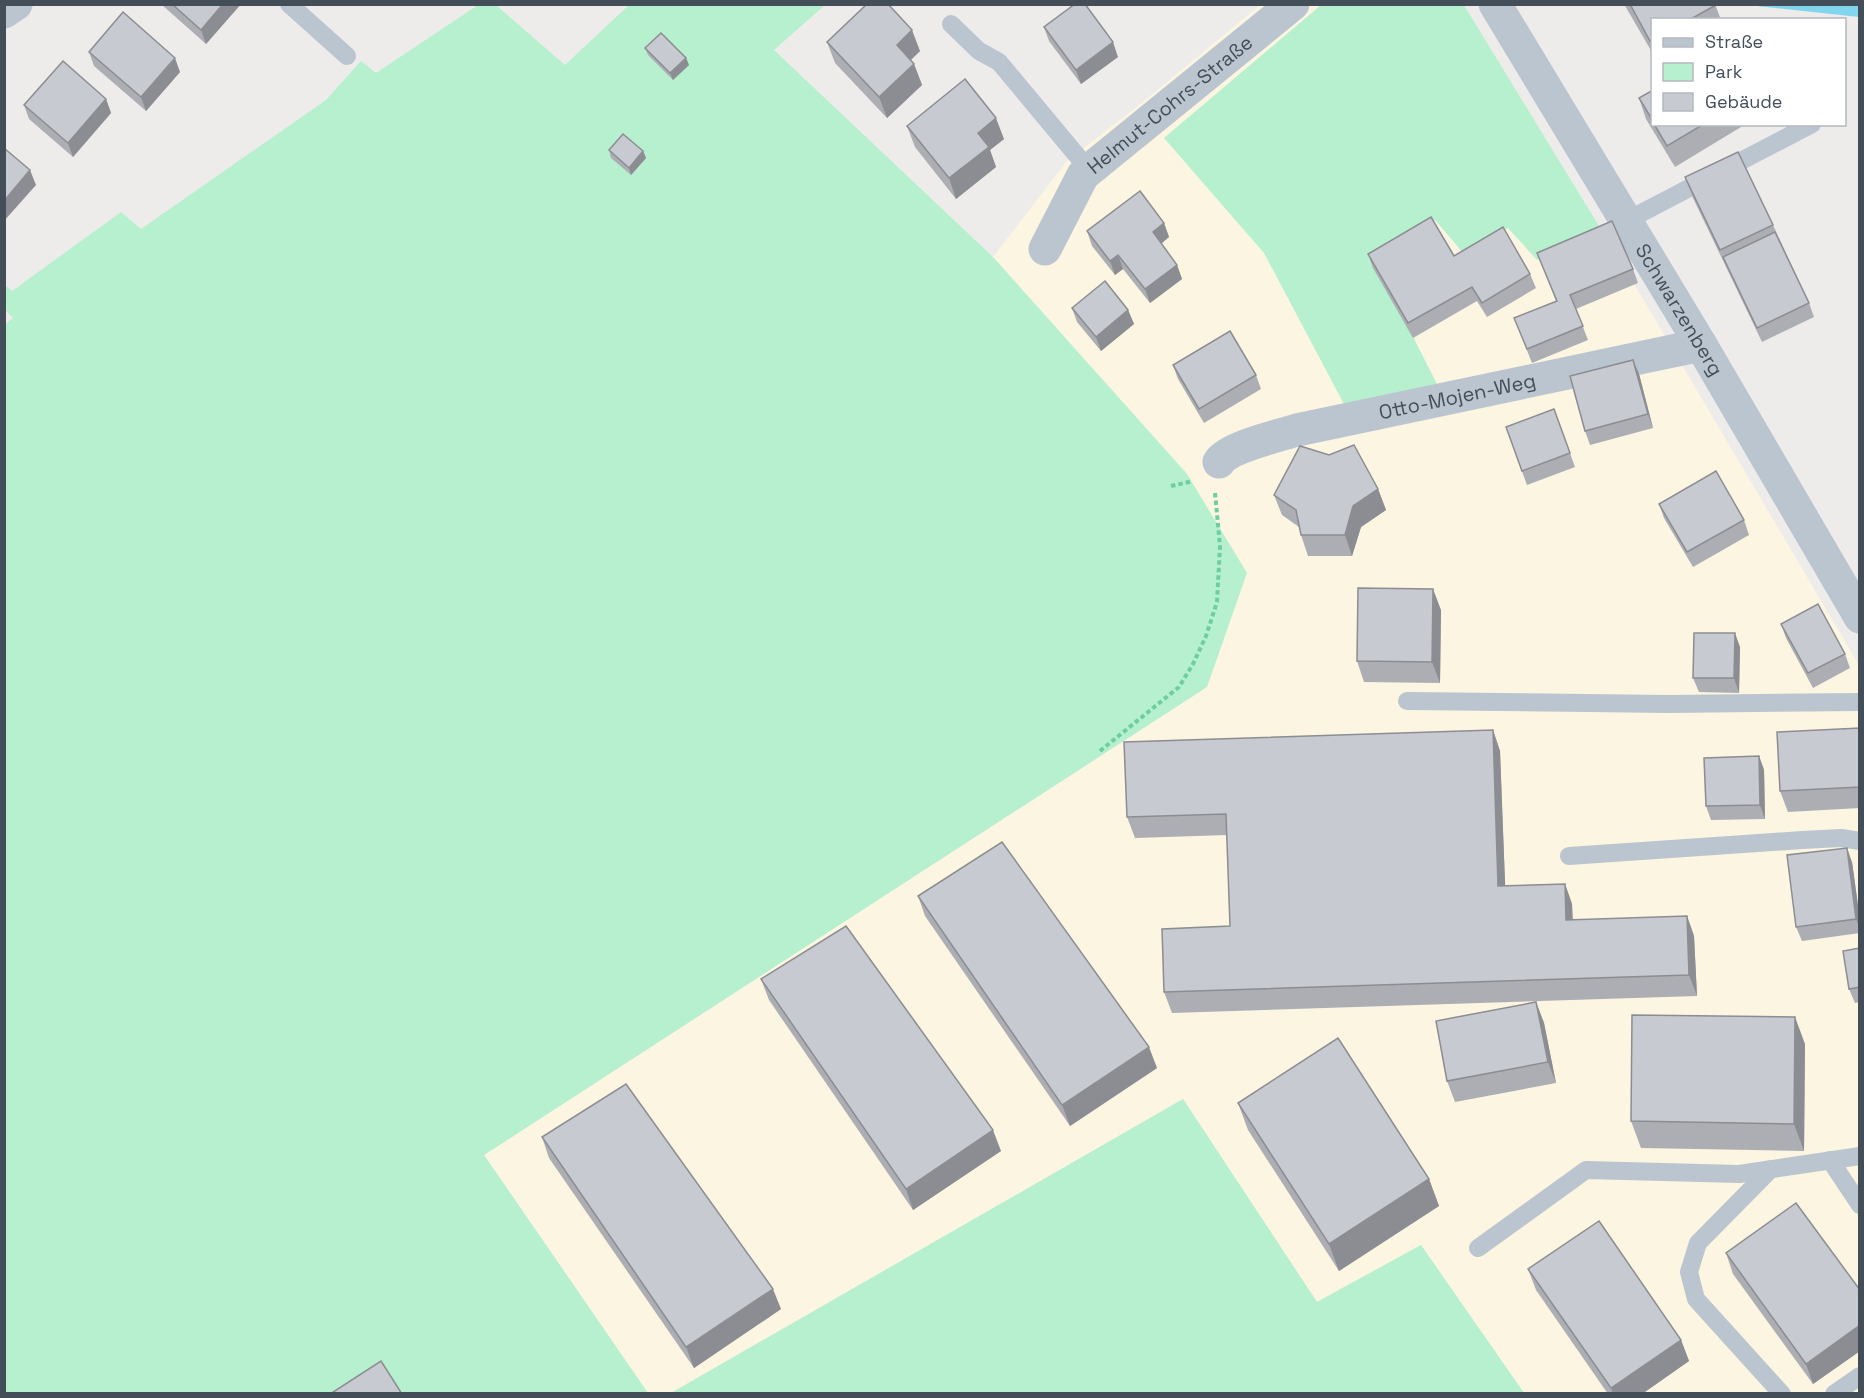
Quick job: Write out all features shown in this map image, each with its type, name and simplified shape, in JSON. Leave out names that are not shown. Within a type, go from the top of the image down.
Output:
[{"type":"street","points":[[4,12],[16,4]]},
{"type":"street","name":"Helmut-Cohrs-Straße","points":[[1045,249],[1083,175],[1293,4]]},
{"type":"street","name":"Schwarzenberg","points":[[1495,4],[1701,345],[1859,615]]},
{"type":"street","name":"Otto-Mojen-Weg","points":[[1219,462],[1220,459],[1235,451],[1297,430],[1701,345]]},
{"type":"lane","points":[[289,4],[347,56]]},
{"type":"lane","points":[[951,24],[979,51],[999,62],[1089,170]]},
{"type":"lane","points":[[1626,221],[1808,126]]},
{"type":"lane","points":[[1407,701],[1669,704],[1860,702]]},
{"type":"lane","points":[[1569,856],[1802,840],[1841,838],[1860,841]]},
{"type":"lane","points":[[1478,1248],[1586,1170],[1739,1174],[1860,1156]]},
{"type":"lane","points":[[1830,1160],[1860,1205]]},
{"type":"lane","points":[[1771,1169],[1698,1243],[1689,1272],[1696,1299],[1782,1394]]},
{"type":"lane","points":[[1834,1394],[1860,1376]]},
{"type":"path","points":[[1100,751],[1179,687],[1206,636],[1216,602],[1220,546],[1215,482],[1219,462]]},
{"type":"shaded area","points":[[1260,5],[1464,5],[1646,304],[1859,665],[1859,1393],[1524,1393],[1421,1245],[1317,1302],[1183,1099],[671,1393],[648,1393],[484,1155],[1207,687],[1187,474],[993,257],[1067,161],[1138,106]]},
{"type":"green space","points":[[478,5],[496,5],[565,65],[629,5],[825,5],[774,50],[993,257],[1187,474],[1247,573],[1207,687],[484,1155],[648,1393],[5,1393],[4,325],[13,318],[5,310],[4,284],[12,291],[121,212],[141,229],[326,100],[361,61],[376,73]]},
{"type":"green space","points":[[1321,5],[1464,5],[1602,231],[1537,260],[1508,228],[1465,255],[1435,220],[1371,254],[1437,384],[1345,406],[1264,253],[1164,138]]},
{"type":"green space","points":[[1183,1099],[1317,1302],[1421,1245],[1524,1393],[671,1393]]},
{"type":"water","points":[[1747,5],[1859,5],[1859,17]]},
{"type":"building","points":[[172,4],[223,4],[201,30]]},
{"type":"building","points":[[867,4],[888,4],[912,30],[897,45],[914,64],[879,97],[827,42]]},
{"type":"building","points":[[1075,4],[1085,4],[1113,42],[1076,70],[1044,27]]},
{"type":"building","points":[[1630,4],[1716,5],[1693,18],[1651,18],[1650,41]]},
{"type":"building","points":[[123,12],[175,58],[141,97],[89,52]]},
{"type":"building","points":[[661,33],[686,58],[670,73],[645,48]]},
{"type":"building","points":[[63,61],[106,99],[68,143],[24,105]]},
{"type":"building","points":[[965,79],[996,118],[978,133],[989,147],[949,178],[907,126]]},
{"type":"building","points":[[1651,91],[1651,118],[1639,98]]},
{"type":"building","points":[[1655,126],[1701,126],[1667,146]]},
{"type":"building","points":[[623,134],[643,151],[629,168],[609,150]]},
{"type":"building","points":[[4,148],[30,170],[4,201]]},
{"type":"building","points":[[1738,152],[1773,225],[1720,250],[1685,177]]},
{"type":"building","points":[[1140,191],[1164,223],[1153,232],[1177,265],[1145,289],[1118,255],[1110,261],[1087,231]]},
{"type":"building","points":[[1431,217],[1454,256],[1503,227],[1530,274],[1482,303],[1472,287],[1408,323],[1368,254]]},
{"type":"building","points":[[1612,221],[1633,269],[1570,295],[1583,326],[1527,349],[1514,318],[1557,301],[1537,253]]},
{"type":"building","points":[[1775,232],[1809,303],[1757,328],[1723,257]]},
{"type":"building","points":[[1105,281],[1128,310],[1096,337],[1072,308]]},
{"type":"building","points":[[1230,331],[1256,375],[1199,409],[1173,365]]},
{"type":"building","points":[[1633,360],[1648,414],[1585,431],[1570,376]]},
{"type":"building","points":[[1554,409],[1570,453],[1522,471],[1506,427]]},
{"type":"building","points":[[1354,445],[1378,489],[1353,506],[1345,535],[1301,535],[1296,510],[1274,495],[1300,446],[1329,455]]},
{"type":"building","points":[[1716,471],[1744,520],[1687,552],[1659,504]]},
{"type":"building","points":[[1358,588],[1433,589],[1432,662],[1357,661]]},
{"type":"building","points":[[1818,604],[1845,654],[1808,673],[1781,624]]},
{"type":"building","points":[[1694,633],[1735,633],[1734,678],[1693,678]]},
{"type":"building","points":[[1860,728],[1860,787],[1780,791],[1777,732]]},
{"type":"building","points":[[1493,730],[1498,886],[1565,884],[1566,920],[1687,916],[1689,975],[1164,992],[1162,929],[1230,926],[1226,814],[1127,817],[1124,742]]},
{"type":"building","points":[[1759,756],[1760,805],[1706,806],[1704,758]]},
{"type":"building","points":[[1002,842],[1149,1047],[1062,1105],[918,896]]},
{"type":"building","points":[[1847,848],[1856,919],[1796,927],[1787,855]]},
{"type":"building","points":[[846,926],[993,1130],[906,1189],[761,979]]},
{"type":"building","points":[[1860,948],[1860,987],[1849,989],[1843,951]]},
{"type":"building","points":[[1536,1002],[1548,1062],[1447,1081],[1436,1021]]},
{"type":"building","points":[[1632,1015],[1795,1017],[1794,1124],[1631,1121]]},
{"type":"building","points":[[1338,1038],[1429,1179],[1329,1244],[1238,1103]]},
{"type":"building","points":[[626,1084],[773,1289],[686,1347],[542,1137]]},
{"type":"building","points":[[1796,1203],[1860,1290],[1860,1325],[1806,1364],[1726,1253]]},
{"type":"building","points":[[1599,1221],[1681,1340],[1611,1388],[1528,1269]]},
{"type":"building","points":[[381,1361],[402,1394],[330,1394]]}]
